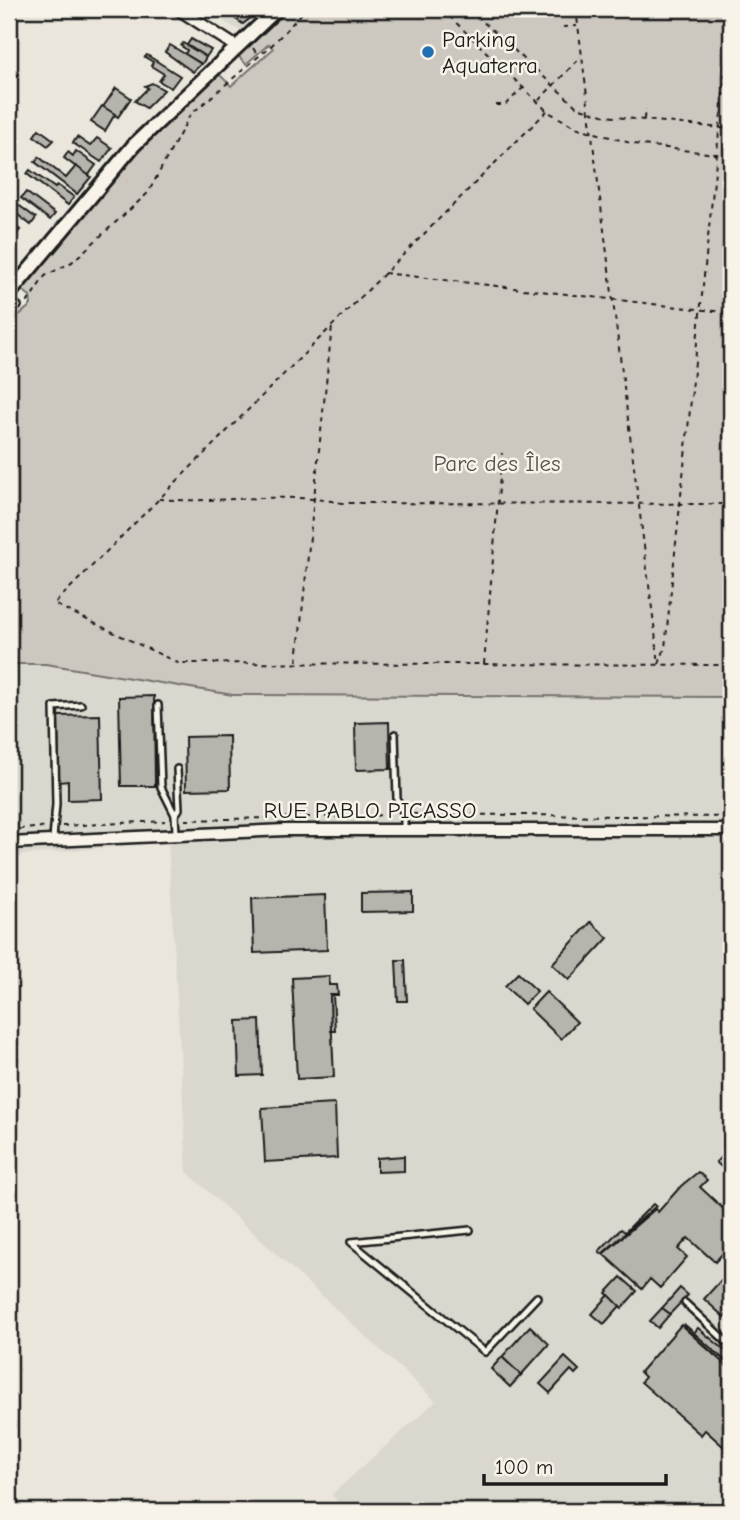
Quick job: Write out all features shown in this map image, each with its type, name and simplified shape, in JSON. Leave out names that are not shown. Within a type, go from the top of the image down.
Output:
[{"type":"street","points":[[178,9],[237,47]]},
{"type":"street","points":[[9,297],[134,145],[277,9]]},
{"type":"street","name":"RUE PABLO PICASSO","points":[[9,843],[176,832],[404,828],[731,830]]},
{"type":"lane","points":[[9,297],[18,306]]},
{"type":"lane","points":[[53,839],[56,804],[54,707],[80,705]]},
{"type":"lane","points":[[158,705],[161,787],[175,818],[176,832]]},
{"type":"lane","points":[[396,734],[397,799],[404,814],[404,828]]},
{"type":"lane","points":[[175,818],[178,808],[177,769]]},
{"type":"lane","points":[[470,1230],[351,1242],[485,1352],[537,1297]]},
{"type":"lane","points":[[685,1303],[731,1346]]},
{"type":"path","points":[[9,321],[32,297],[45,276],[72,262],[148,193],[190,115],[272,45],[306,9]]},
{"type":"path","points":[[442,9],[525,86],[547,111],[592,134],[634,144],[731,156]]},
{"type":"path","points":[[469,9],[551,87],[577,107],[590,112],[644,120],[731,129]]},
{"type":"path","points":[[576,9],[659,665]]},
{"type":"path","points":[[659,665],[665,648],[731,18]]},
{"type":"path","points":[[563,27],[578,26]]},
{"type":"path","points":[[538,101],[582,56]]},
{"type":"path","points":[[496,105],[505,106],[525,86]]},
{"type":"path","points":[[644,120],[645,109]]},
{"type":"path","points":[[547,111],[54,604],[178,663],[731,665]]},
{"type":"path","points":[[383,273],[731,313]]},
{"type":"path","points":[[297,662],[332,325]]},
{"type":"path","points":[[484,664],[502,453]]},
{"type":"path","points":[[158,499],[187,501],[314,497],[342,503],[731,504]]},
{"type":"path","points":[[9,830],[175,818],[296,815],[731,817]]},
{"type":"shaded area","points":[[202,9],[267,9],[243,32]]},
{"type":"shaded area","points":[[9,664],[46,664],[233,695],[731,697],[731,1511],[348,1511],[331,1495],[436,1401],[187,1172],[168,842],[9,856]]},
{"type":"green space","name":"Parc des Îles","points":[[285,9],[731,9],[731,697],[233,695],[46,664],[9,664],[9,320],[12,321],[31,305],[30,296],[21,289],[114,177],[190,97],[217,72],[231,86],[273,49],[269,44],[246,64],[239,57],[240,51]]},
{"type":"building","points":[[229,9],[242,9],[253,16],[243,24],[231,16],[233,12]]},
{"type":"building","points":[[191,39],[211,50],[206,57],[187,45]]},
{"type":"building","points":[[183,43],[206,57],[202,64],[185,54],[187,50],[181,46]]},
{"type":"building","points":[[170,45],[201,64],[193,72],[165,52]]},
{"type":"building","points":[[147,55],[180,76],[171,88],[159,81],[164,74],[151,66],[153,62],[145,57]]},
{"type":"building","points":[[152,83],[164,90],[146,108],[135,101],[148,88],[145,86]]},
{"type":"building","points":[[116,88],[131,98],[118,117],[103,107]]},
{"type":"building","points":[[102,106],[115,114],[105,131],[91,122]]},
{"type":"building","points":[[39,129],[54,140],[48,146],[34,136]]},
{"type":"building","points":[[77,137],[90,146],[97,138],[112,148],[101,162],[73,143]]},
{"type":"building","points":[[76,151],[96,165],[88,176],[64,158],[68,152],[73,156]]},
{"type":"building","points":[[39,157],[66,178],[76,166],[91,177],[77,194],[35,162]]},
{"type":"building","points":[[30,170],[55,188],[57,185],[74,197],[68,205],[27,174]]},
{"type":"building","points":[[26,192],[55,214],[50,220],[21,198]]},
{"type":"building","points":[[9,198],[36,218],[31,225],[9,208]]},
{"type":"building","points":[[9,221],[20,230],[9,244]]},
{"type":"building","points":[[154,696],[155,786],[121,786],[119,697]]},
{"type":"building","points":[[100,715],[102,799],[68,800],[68,781],[59,782],[58,716]]},
{"type":"building","points":[[389,722],[390,769],[356,770],[355,723]]},
{"type":"building","points":[[229,736],[230,789],[186,790],[185,737]]},
{"type":"building","points":[[413,892],[413,911],[361,912],[361,893]]},
{"type":"building","points":[[325,895],[327,950],[254,953],[252,898]]},
{"type":"building","points":[[591,922],[608,938],[569,980],[552,964]]},
{"type":"building","points":[[396,960],[405,960],[407,1001],[398,1001]]},
{"type":"building","points":[[518,973],[537,991],[524,1004],[505,986]]},
{"type":"building","points":[[329,976],[329,985],[337,985],[338,995],[330,995],[334,1077],[297,1079],[292,978]]},
{"type":"building","points":[[546,992],[577,1022],[561,1039],[530,1009]]},
{"type":"building","points":[[330,995],[333,995],[335,1031],[331,1031]]},
{"type":"building","points":[[260,1020],[262,1075],[239,1076],[237,1021]]},
{"type":"building","points":[[335,1104],[337,1158],[265,1162],[262,1108]]},
{"type":"building","points":[[731,1149],[731,1176],[716,1162]]},
{"type":"building","points":[[404,1156],[404,1171],[377,1172],[377,1158]]},
{"type":"building","points":[[698,1172],[707,1180],[700,1187],[730,1215],[725,1220],[731,1225],[731,1244],[715,1262],[688,1238],[678,1249],[687,1257],[660,1288],[650,1279],[642,1289],[603,1254],[655,1209],[658,1212],[681,1186]]},
{"type":"building","points":[[653,1204],[656,1206],[602,1254],[599,1251],[621,1229],[625,1232]]},
{"type":"building","points":[[731,1269],[731,1309],[724,1317],[704,1299]]},
{"type":"building","points":[[621,1277],[637,1291],[622,1308],[606,1293]]},
{"type":"building","points":[[680,1288],[688,1295],[670,1314],[662,1308]]},
{"type":"building","points":[[609,1295],[620,1306],[604,1324],[592,1314]]},
{"type":"building","points":[[662,1308],[670,1314],[658,1328],[650,1321]]},
{"type":"building","points":[[684,1324],[731,1366],[731,1370],[683,1326]]},
{"type":"building","points":[[681,1325],[731,1370],[731,1439],[724,1447],[705,1430],[701,1435],[641,1382],[645,1377],[640,1372]]},
{"type":"building","points":[[530,1326],[549,1344],[521,1375],[502,1357]]},
{"type":"building","points":[[698,1328],[731,1355],[731,1366],[694,1333]]},
{"type":"building","points":[[502,1357],[521,1375],[510,1387],[491,1369]]},
{"type":"building","points":[[565,1357],[579,1370],[575,1374],[571,1370],[550,1393],[540,1384]]},
{"type":"place","name":"Parking Aquaterra","points":[[428,52]]}]
